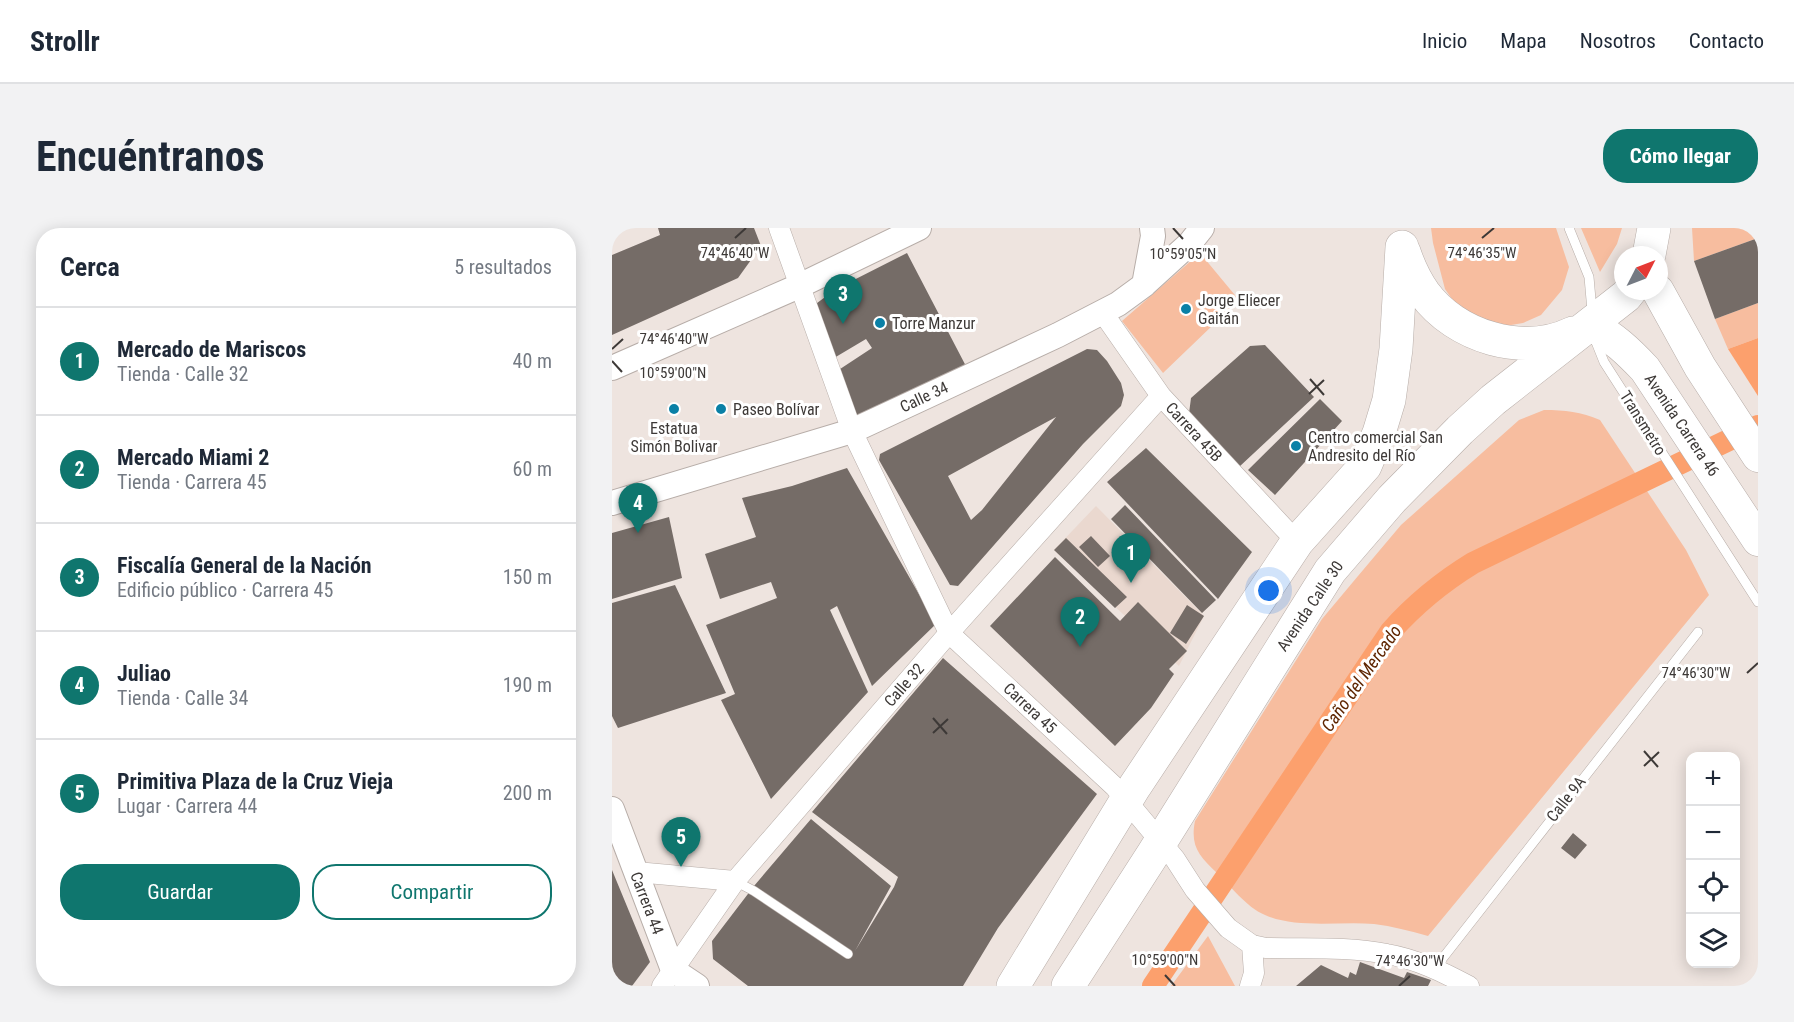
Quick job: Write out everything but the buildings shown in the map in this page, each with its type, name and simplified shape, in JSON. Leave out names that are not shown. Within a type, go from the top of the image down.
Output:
[{"type":"highway","points":[[1651,246],[1654,228]]},
{"type":"highway","points":[[1401,237],[1411,272],[1425,294],[1443,314],[1465,328],[1481,335],[1515,343],[1542,342],[1568,336],[1591,325]]},
{"type":"highway","points":[[1013,986],[1126,800],[1296,542],[1365,466],[1389,400],[1396,349],[1401,237]]},
{"type":"highway","name":"Avenida Calle 30","points":[[1068,986],[1330,571],[1392,499],[1454,435],[1493,400],[1621,300]]},
{"type":"main road","points":[[1663,300],[1700,367],[1758,456]]},
{"type":"main road","name":"Avenida Carrera 46","points":[[1591,325],[1627,349],[1645,369],[1752,531]]},
{"type":"street","name":"Carrera 45","points":[[778,228],[852,431],[949,633],[1115,787],[1175,859],[1195,890],[1228,928],[1252,945],[1266,948],[1356,949],[1388,954],[1435,968],[1469,986]]},
{"type":"street","points":[[612,368],[799,286],[919,228]]},
{"type":"street","points":[[1144,285],[1154,236],[1152,228]]},
{"type":"street","name":"Calle 34","points":[[612,503],[852,431],[1118,304],[1144,285],[1190,243],[1202,228]]},
{"type":"street","name":"Carrera 45B","points":[[1102,312],[1161,396],[1296,542]]},
{"type":"street","name":"Calle 32","points":[[667,978],[735,881],[949,633],[1161,396]]},
{"type":"street","name":"Carrera 44","points":[[612,809],[636,872],[667,978]]},
{"type":"street","points":[[636,872],[735,881]]},
{"type":"street","points":[[1250,986],[1254,973],[1252,945]]},
{"type":"street","points":[[667,978],[697,986]]},
{"type":"lane","name":"Transmetro","points":[[1569,228],[1589,277],[1592,301],[1591,325],[1595,342],[1604,362],[1758,602]]},
{"type":"lane","name":"Calle 9A","points":[[1435,968],[1698,632]]},
{"type":"lane","points":[[735,881],[754,891],[848,954]]},
{"type":"shaded area","points":[[1431,228],[1556,228],[1569,267],[1562,290],[1541,315],[1523,323],[1505,326],[1490,325],[1456,305],[1445,289]]},
{"type":"shaded area","points":[[1581,228],[1622,228],[1617,244],[1600,272]]},
{"type":"shaded area","points":[[1692,228],[1758,228],[1758,238],[1694,261]]},
{"type":"shaded area","points":[[1200,253],[1239,300],[1163,373],[1122,321]]},
{"type":"shaded area","points":[[1758,303],[1758,338],[1728,349],[1715,319]]},
{"type":"shaded area","points":[[1758,338],[1758,396],[1728,349]]},
{"type":"shaded area","points":[[1544,410],[1573,412],[1600,420],[1686,550],[1709,595],[1428,936],[1374,924],[1290,922],[1265,915],[1251,907],[1239,896],[1201,856],[1195,844],[1195,821],[1322,619],[1401,525],[1519,420]]},
{"type":"shaded area","points":[[1096,506],[1204,616],[1179,666],[1054,550]]},
{"type":"shaded area","points":[[1208,936],[1235,986],[1171,986]]},
{"type":"waterway","name":"Caño del Mercado","points":[[1153,986],[1391,631],[1420,602],[1440,585],[1473,563],[1758,426]]},
{"type":"place","name":"Jorge Eliecer Gaitán","points":[[1186,309]]},
{"type":"place","name":"Torre Manzur","points":[[880,323]]},
{"type":"place","name":"Fiscalía General de la Nación","points":[[843,324]]},
{"type":"place","name":"Estatua Simón Bolivar","points":[[674,409]]},
{"type":"place","name":"Paseo Bolívar","points":[[721,409]]},
{"type":"place","name":"Centro comercial San Andresito del Río","points":[[1296,446]]},
{"type":"place","name":"Juliao","points":[[638,533]]},
{"type":"place","name":"Mercado de Mariscos","points":[[1131,583]]},
{"type":"place","name":"Mercado Miami 2","points":[[1080,647]]},
{"type":"place","name":"Primitiva Plaza de la Cruz Vieja","points":[[681,867]]}]
